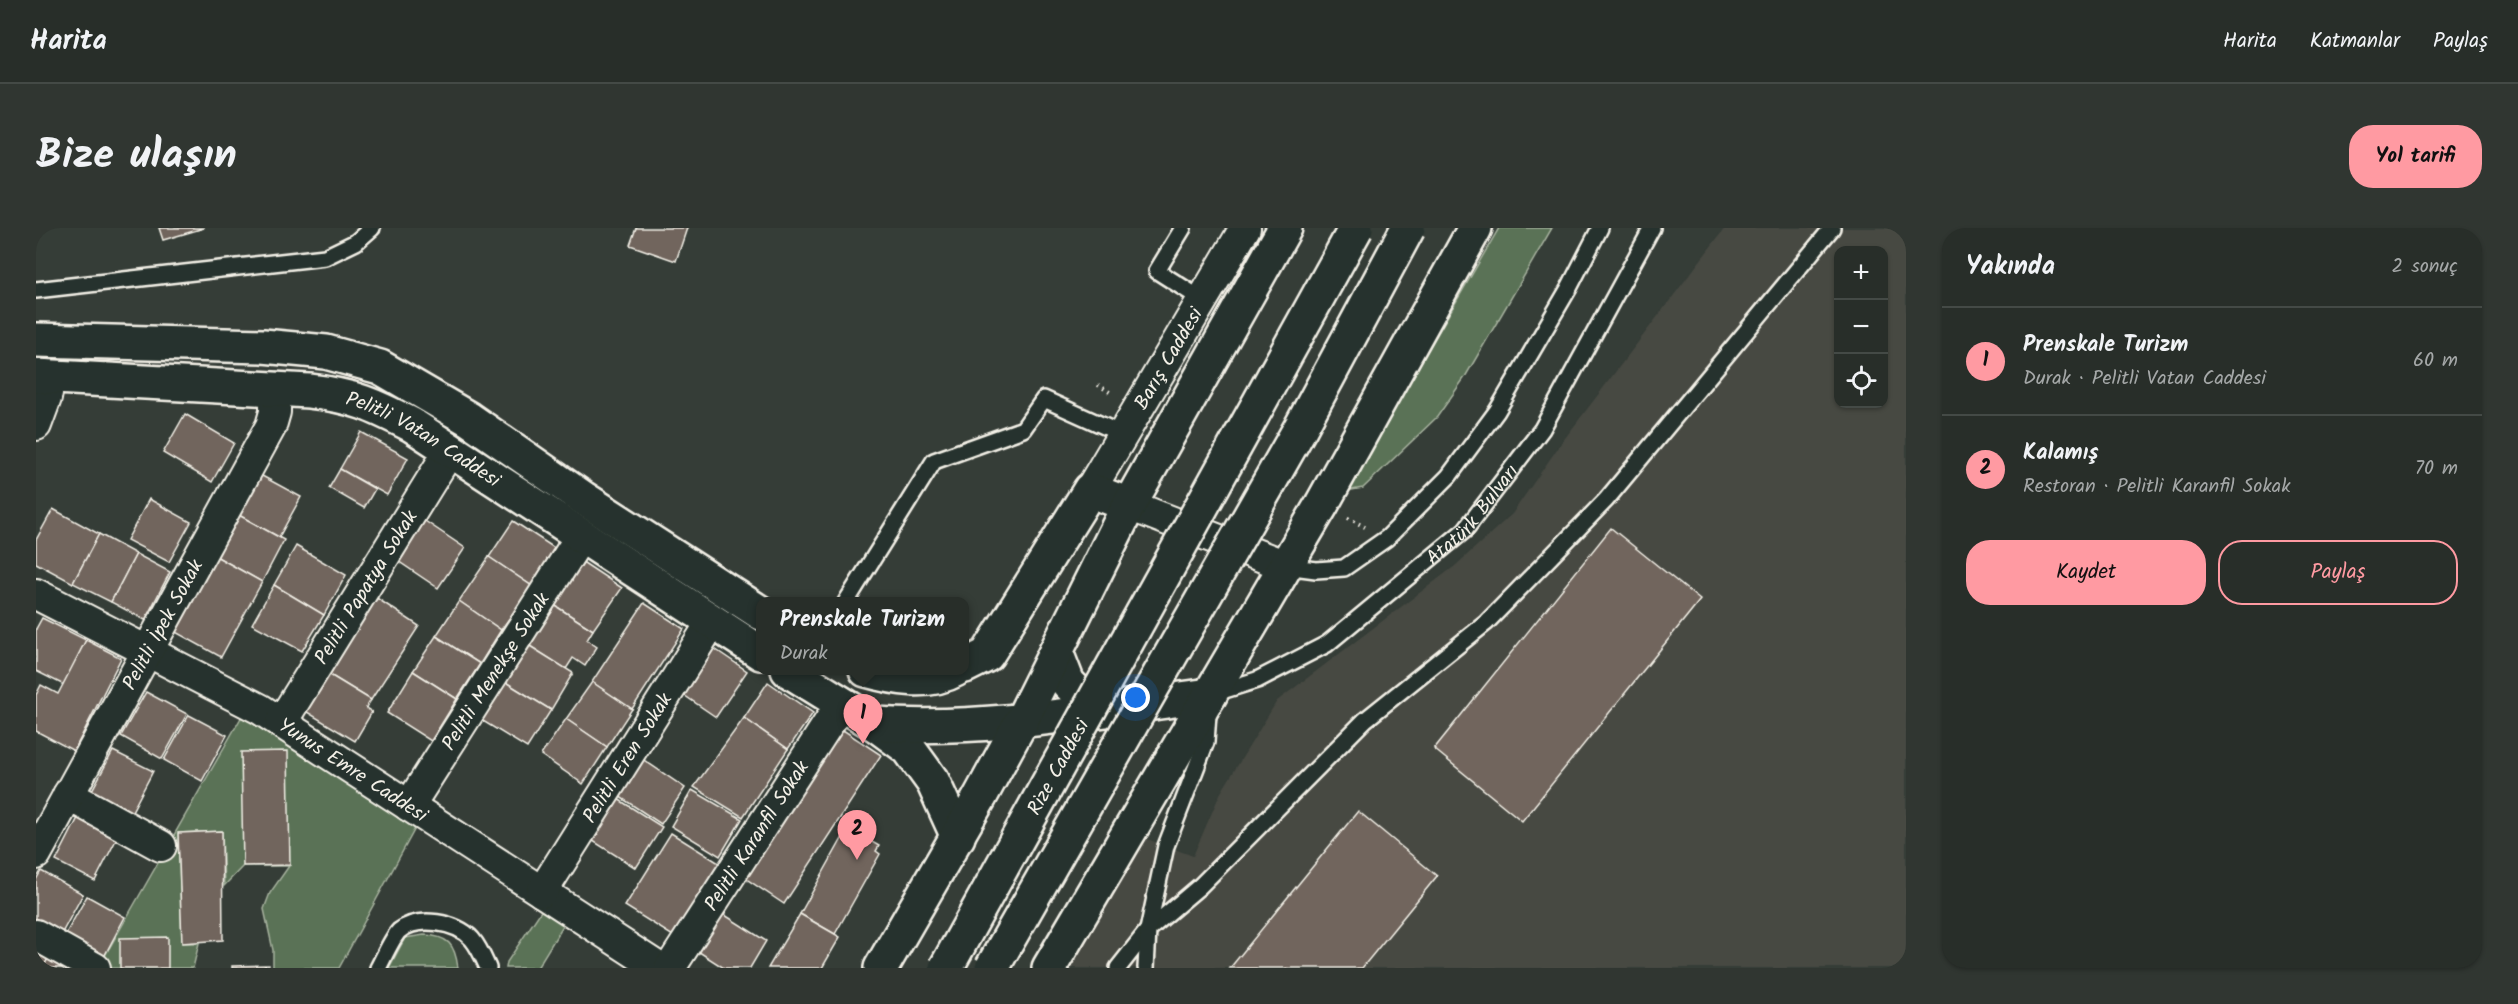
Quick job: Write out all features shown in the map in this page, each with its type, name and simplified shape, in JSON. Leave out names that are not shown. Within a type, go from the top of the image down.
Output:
[{"type":"main road","points":[[880,968],[958,837],[1022,720],[1129,505],[1285,228]]},
{"type":"main road","name":"Rize Caddesi","points":[[945,968],[1356,228]]},
{"type":"main road","points":[[992,968],[1301,427],[1408,228]]},
{"type":"main road","points":[[1049,968],[1286,566],[1475,228]]},
{"type":"main road","name":"Pelitli Vatan Caddesi","points":[[36,340],[263,346],[326,352],[380,367],[469,419],[583,498],[756,610]]},
{"type":"main road","name":"Pelitli Vatan Caddesi","points":[[43,376],[342,395],[369,403],[412,425],[756,651]]},
{"type":"main road","points":[[976,660],[1090,490],[1129,505]]},
{"type":"main road","points":[[1056,652],[1068,683],[1096,711]]},
{"type":"main road","points":[[796,675],[875,724],[909,749],[933,782],[958,837]]},
{"type":"main road","points":[[883,675],[893,678],[924,679],[938,675]]},
{"type":"main road","points":[[875,724],[923,727],[1022,720],[1210,695]]},
{"type":"street","name":"Barış Caddesi","points":[[1090,490],[1245,228]]},
{"type":"street","points":[[36,425],[46,398],[43,376]]},
{"type":"street","name":"Pelitli İpek Sokak","points":[[36,855],[271,426],[275,412],[275,390]]},
{"type":"street","name":"Pelitli Papatya Sokak","points":[[281,723],[450,450]]},
{"type":"street","points":[[1129,505],[1188,528]]},
{"type":"street","points":[[1106,551],[1127,537],[1148,528],[1188,528]]},
{"type":"street","name":"Atatürk Bulvarı","points":[[1188,528],[1286,566]]},
{"type":"street","name":"Pelitli Menekşe Sokak","points":[[410,806],[581,536]]},
{"type":"street","name":"Yunus Emre Caddesi","points":[[36,594],[260,710],[659,968]]},
{"type":"street","name":"Pelitli Eren Sokak","points":[[542,892],[712,622]]},
{"type":"street","name":"Pelitli Karanfil Sokak","points":[[670,968],[841,704]]},
{"type":"street","points":[[68,795],[161,846]]},
{"type":"street","points":[[36,935],[95,968]]},
{"type":"lane","points":[[36,290],[325,257],[356,242],[372,228]]},
{"type":"lane","points":[[1183,228],[1157,272],[1201,299]]},
{"type":"lane","name":"Atatürk Bulvarı","points":[[1286,566],[1316,570],[1344,568],[1387,538],[1449,476],[1497,411],[1569,288],[1600,228]]},
{"type":"lane","points":[[1118,968],[1148,930],[1200,886],[1365,720],[1486,623],[1606,501],[1833,228]]},
{"type":"lane","name":"Atatürk Bulvarı","points":[[1210,695],[1257,680],[1328,644],[1466,530],[1542,429],[1647,232]]},
{"type":"lane","points":[[849,597],[934,461],[1023,429],[1044,399],[1124,435]]},
{"type":"lane","points":[[1146,968],[1148,930],[1166,846],[1206,742],[1210,695]]},
{"type":"lane","points":[[378,968],[399,931],[418,923],[435,921],[454,927],[472,939],[488,968]]},
{"type":"shaded area","points":[[1725,228],[1906,228],[1906,968],[1059,968],[1139,836],[1193,856],[1220,794],[1277,701],[1455,566],[1512,514],[1559,446]]},
{"type":"green space","points":[[1499,228],[1552,228],[1465,377],[1437,417],[1363,488],[1346,491]]},
{"type":"green space","points":[[246,709],[418,823],[339,968],[273,968],[273,950],[264,909],[270,893],[289,866],[243,866],[224,886],[222,831],[178,833],[182,943],[199,943],[193,968],[98,968]]},
{"type":"green space","points":[[545,905],[567,919],[537,968],[506,968],[507,962]]},
{"type":"green space","points":[[424,935],[439,937],[449,943],[455,953],[458,968],[389,968],[405,938]]},
{"type":"building","points":[[159,228],[204,228],[163,240]]},
{"type":"building","points":[[636,228],[687,228],[676,261],[630,245]]},
{"type":"building","points":[[185,414],[234,443],[212,482],[163,453]]},
{"type":"building","points":[[361,432],[408,458],[387,495],[340,469]]},
{"type":"building","points":[[340,469],[375,489],[364,508],[329,488]]},
{"type":"building","points":[[251,470],[301,497],[279,537],[235,513]]},
{"type":"building","points":[[149,499],[191,522],[169,562],[127,540]]},
{"type":"building","points":[[53,509],[99,534],[73,583],[36,563],[36,540]]},
{"type":"building","points":[[235,513],[284,540],[262,582],[212,554]]},
{"type":"building","points":[[422,519],[465,548],[438,588],[395,559]]},
{"type":"building","points":[[513,521],[556,549],[532,586],[489,557]]},
{"type":"building","points":[[1611,528],[1700,600],[1522,821],[1434,749]]},
{"type":"building","points":[[99,534],[136,554],[111,602],[73,583]]},
{"type":"building","points":[[296,546],[346,575],[324,615],[274,585]]},
{"type":"building","points":[[136,554],[170,572],[145,620],[111,602]]},
{"type":"building","points":[[212,554],[262,582],[221,657],[170,629]]},
{"type":"building","points":[[489,557],[532,586],[501,630],[459,601]]},
{"type":"building","points":[[578,559],[622,588],[593,630],[551,603]]},
{"type":"building","points":[[274,585],[324,615],[302,651],[252,624]]},
{"type":"building","points":[[372,595],[419,626],[371,700],[325,672]]},
{"type":"building","points":[[459,601],[501,630],[480,664],[436,636]]},
{"type":"building","points":[[551,603],[593,630],[587,640],[597,647],[585,666],[573,658],[566,669],[525,643]]},
{"type":"building","points":[[644,603],[684,629],[632,709],[592,682]]},
{"type":"building","points":[[42,618],[86,640],[64,685],[36,671],[36,629]]},
{"type":"building","points":[[436,636],[480,664],[457,699],[413,671]]},
{"type":"building","points":[[86,640],[121,658],[74,751],[36,731],[36,695],[41,685],[58,694]]},
{"type":"building","points":[[525,643],[573,673],[551,710],[502,680]]},
{"type":"building","points":[[709,645],[747,671],[716,717],[678,691]]},
{"type":"building","points":[[413,671],[457,699],[431,741],[387,713]]},
{"type":"building","points":[[325,672],[371,700],[366,708],[372,712],[355,741],[302,709]]},
{"type":"building","points":[[502,680],[551,710],[527,748],[478,718]]},
{"type":"building","points":[[592,682],[632,709],[607,747],[566,719]]},
{"type":"building","points":[[768,682],[813,713],[788,749],[744,718]]},
{"type":"building","points":[[146,692],[187,714],[162,759],[121,736]]},
{"type":"building","points":[[189,715],[227,735],[202,781],[164,760]]},
{"type":"building","points":[[744,718],[788,749],[743,817],[694,787]]},
{"type":"building","points":[[566,719],[607,747],[583,784],[541,755]]},
{"type":"building","points":[[837,726],[881,755],[784,904],[739,874]]},
{"type":"building","points":[[113,751],[153,771],[129,817],[89,796]]},
{"type":"building","points":[[288,751],[290,865],[243,866],[241,752]]},
{"type":"building","points":[[635,754],[685,788],[661,824],[611,791]]},
{"type":"building","points":[[692,790],[742,819],[720,856],[671,826]]},
{"type":"building","points":[[610,794],[662,827],[636,868],[585,836]]},
{"type":"building","points":[[1358,811],[1437,876],[1362,968],[1230,968]]},
{"type":"building","points":[[80,814],[119,834],[95,881],[56,861]]},
{"type":"building","points":[[848,828],[879,846],[876,851],[880,854],[835,934],[800,914]]},
{"type":"building","points":[[222,831],[223,940],[182,943],[178,833]]},
{"type":"building","points":[[671,833],[719,863],[673,936],[625,906]]},
{"type":"building","points":[[41,871],[83,894],[57,942],[36,930],[36,880]]},
{"type":"building","points":[[87,896],[125,917],[99,966],[60,944]]},
{"type":"building","points":[[720,912],[766,941],[750,968],[724,968],[696,950]]},
{"type":"building","points":[[800,914],[840,937],[822,968],[768,968]]},
{"type":"building","points":[[168,937],[168,968],[120,968],[120,938]]},
{"type":"building","points":[[36,945],[51,953],[43,968],[36,968]]},
{"type":"building","points":[[51,953],[79,968],[43,968]]},
{"type":"building","points":[[269,965],[269,968],[232,968],[232,966]]},
{"type":"place","name":"Prenskale Turizm","points":[[863,744]]},
{"type":"place","name":"Kalamış","points":[[857,860]]}]
